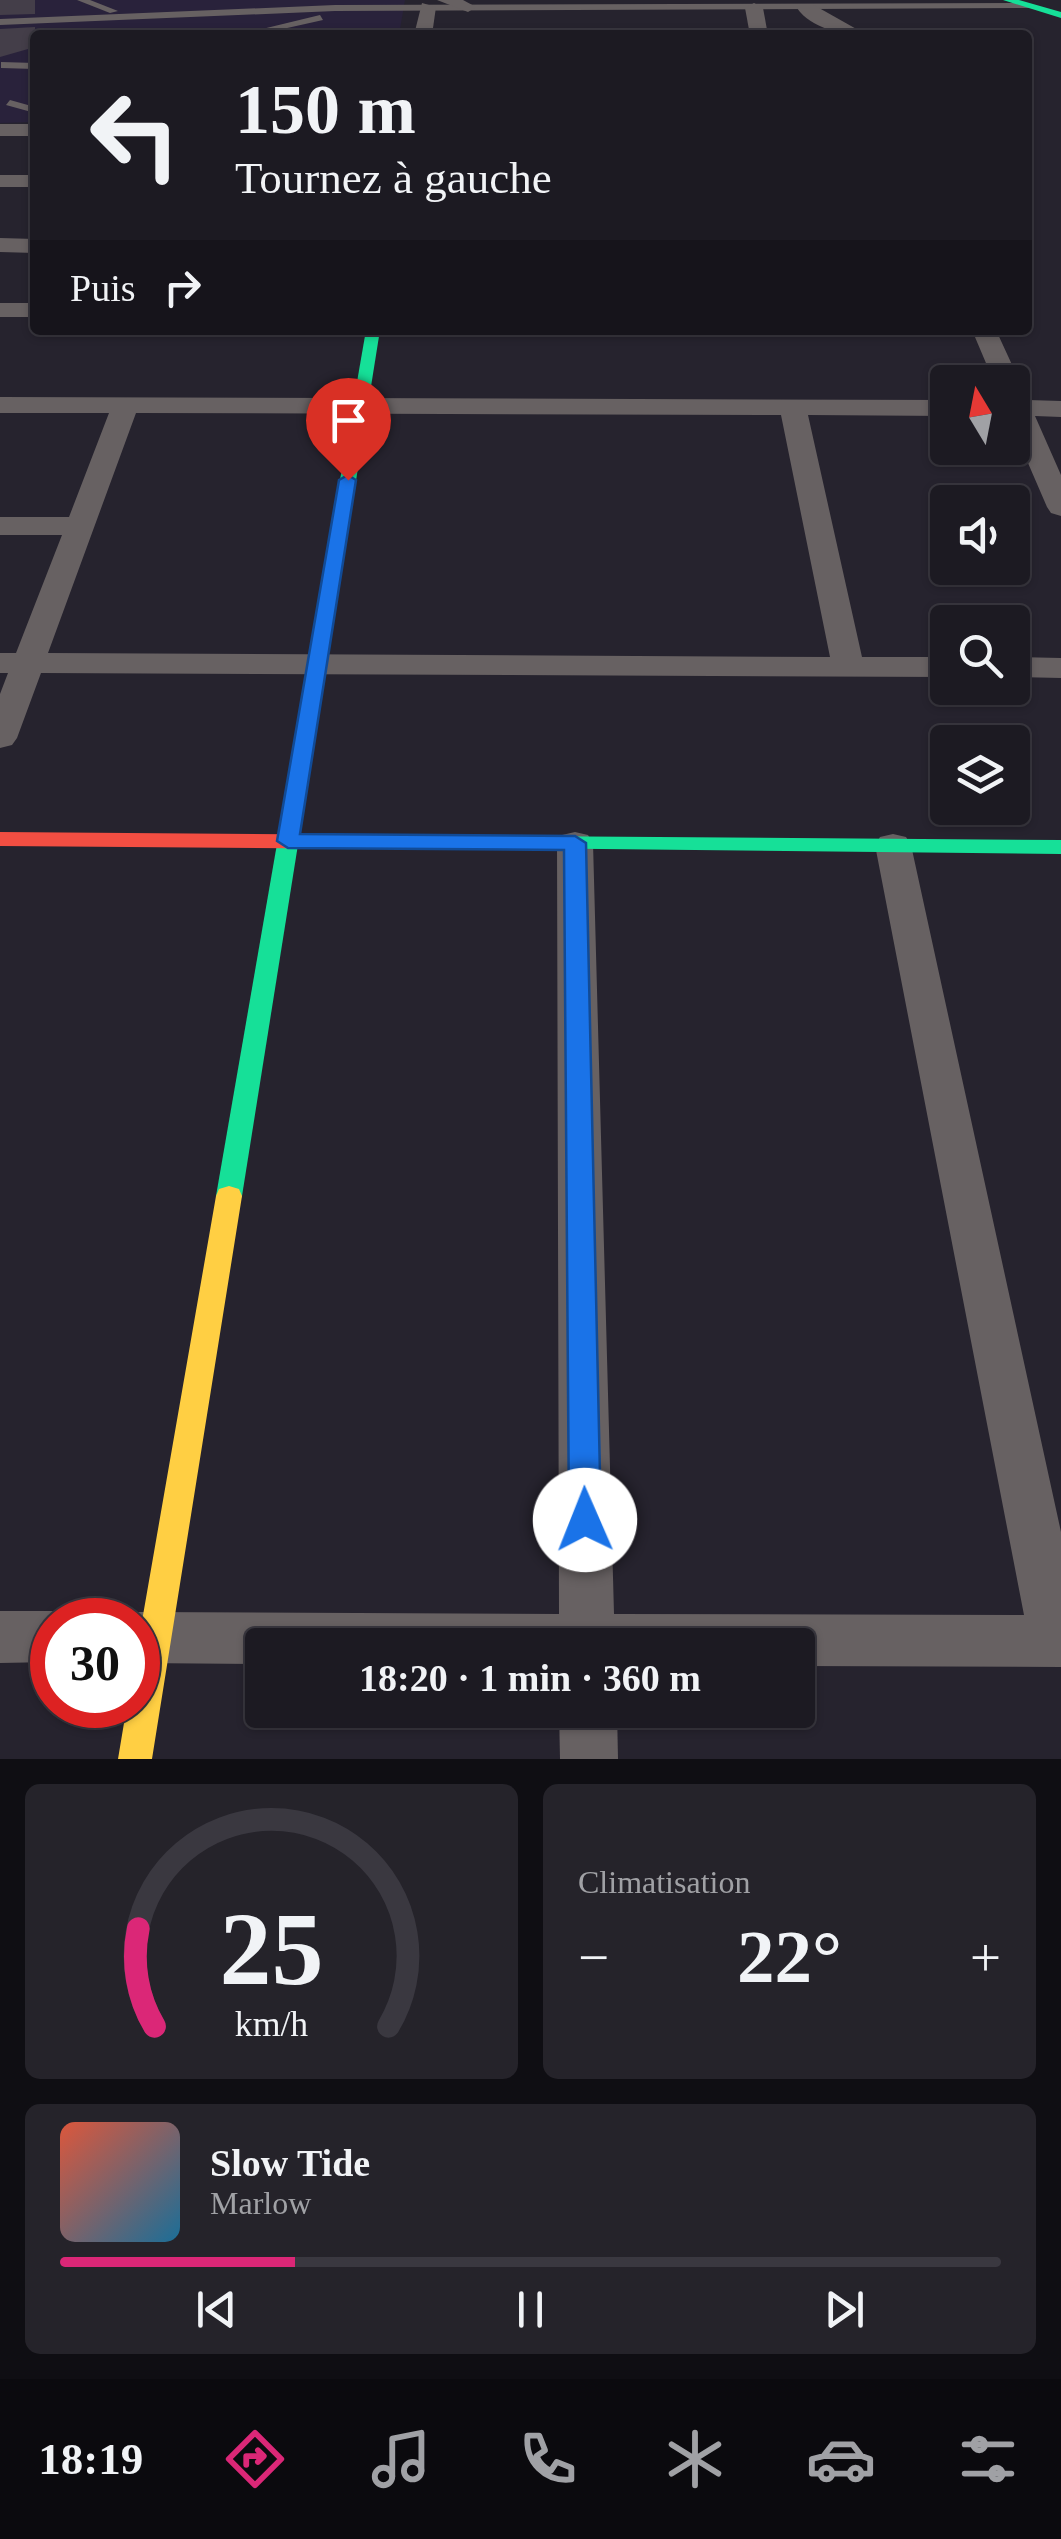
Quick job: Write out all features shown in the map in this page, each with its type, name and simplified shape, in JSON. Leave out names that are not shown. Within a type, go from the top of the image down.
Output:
[{"type":"street","points":[[425,30],[437,4],[468,7]]},
{"type":"street","points":[[754,8],[758,30]]},
{"type":"street","points":[[806,8],[808,14],[846,30]]},
{"type":"street","points":[[0,130],[30,130]]},
{"type":"street","points":[[0,181],[30,181]]},
{"type":"street","points":[[0,246],[30,246]]},
{"type":"street","points":[[0,310],[30,310]]},
{"type":"street","points":[[154,1598],[288,841],[371,335]]},
{"type":"street","points":[[986,335],[999,365]]},
{"type":"street","points":[[1030,402],[1061,408]]},
{"type":"street","points":[[0,405],[930,408]]},
{"type":"street","points":[[0,738],[14,663],[79,526],[125,406]]},
{"type":"street","points":[[793,408],[848,666]]},
{"type":"street","points":[[1030,436],[1061,507]]},
{"type":"street","points":[[1032,440],[1061,459]]},
{"type":"street","points":[[0,526],[79,526]]},
{"type":"street","points":[[14,663],[930,667]]},
{"type":"street","points":[[1030,667],[1061,668]]},
{"type":"street","points":[[0,838],[1061,847]]},
{"type":"street","points":[[575,843],[587,1628]]},
{"type":"street","points":[[815,1642],[1059,1641],[892,846]]},
{"type":"street","points":[[0,1637],[30,1637]]},
{"type":"street","points":[[160,1638],[245,1639]]},
{"type":"street","points":[[136,1759],[139,1728]]},
{"type":"street","points":[[588,1728],[589,1759]]},
{"type":"lane","points":[[82,0],[94,8],[144,18]]},
{"type":"lane","points":[[0,22],[437,4]]},
{"type":"lane","points":[[468,7],[1042,9]]},
{"type":"lane","points":[[266,30],[366,8]]},
{"type":"lane","points":[[284,30],[302,22]]},
{"type":"lane","points":[[2,65],[30,66]]},
{"type":"lane","points":[[10,103],[30,109]]},
{"type":"shaded area","points":[[0,0],[405,0],[400,30],[30,30],[30,122],[0,123]]},
{"type":"building","points":[[0,0],[35,0],[35,14],[0,15]]},
{"type":"building","points":[[35,27],[30,30],[30,48],[0,57],[0,29]]},
{"type":"traffic: fast","points":[[1008,0],[1061,15]]},
{"type":"traffic: fast","points":[[229,1196],[372,335]]},
{"type":"traffic: fast","points":[[516,843],[1061,847]]},
{"type":"traffic: slow","points":[[135,1759],[229,1196]]},
{"type":"traffic: jam","points":[[0,839],[516,843]]},
{"type":"route","points":[[348,480],[288,841],[575,843],[585,1520]]}]
